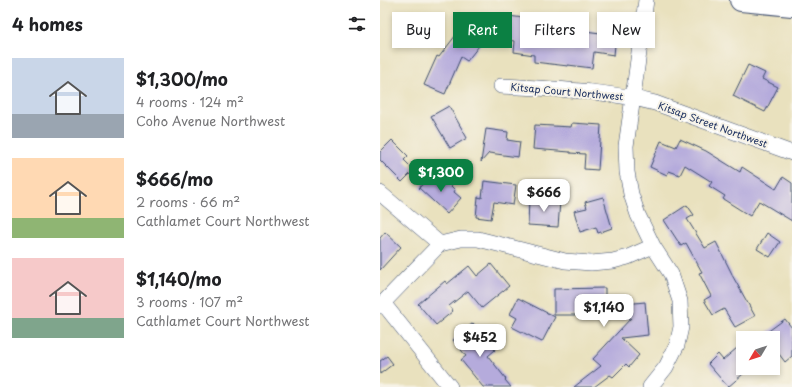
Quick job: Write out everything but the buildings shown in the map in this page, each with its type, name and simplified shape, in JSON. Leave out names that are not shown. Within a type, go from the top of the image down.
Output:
[{"type":"main road","points":[[741,0],[792,5]]},
{"type":"street","points":[[646,0],[626,146],[628,172],[631,194],[638,214],[653,246],[671,274],[680,301],[681,327],[677,345],[666,367],[650,387]]},
{"type":"street","name":"Kitsap Court Northwest","points":[[501,86],[614,94],[633,97]]},
{"type":"street","name":"Kitsap Street Northwest","points":[[633,97],[655,103],[792,153]]},
{"type":"street","points":[[380,193],[440,244]]},
{"type":"street","points":[[450,387],[381,304],[440,244],[461,239],[478,239],[565,261],[591,263],[613,261],[628,257],[653,246]]}]
